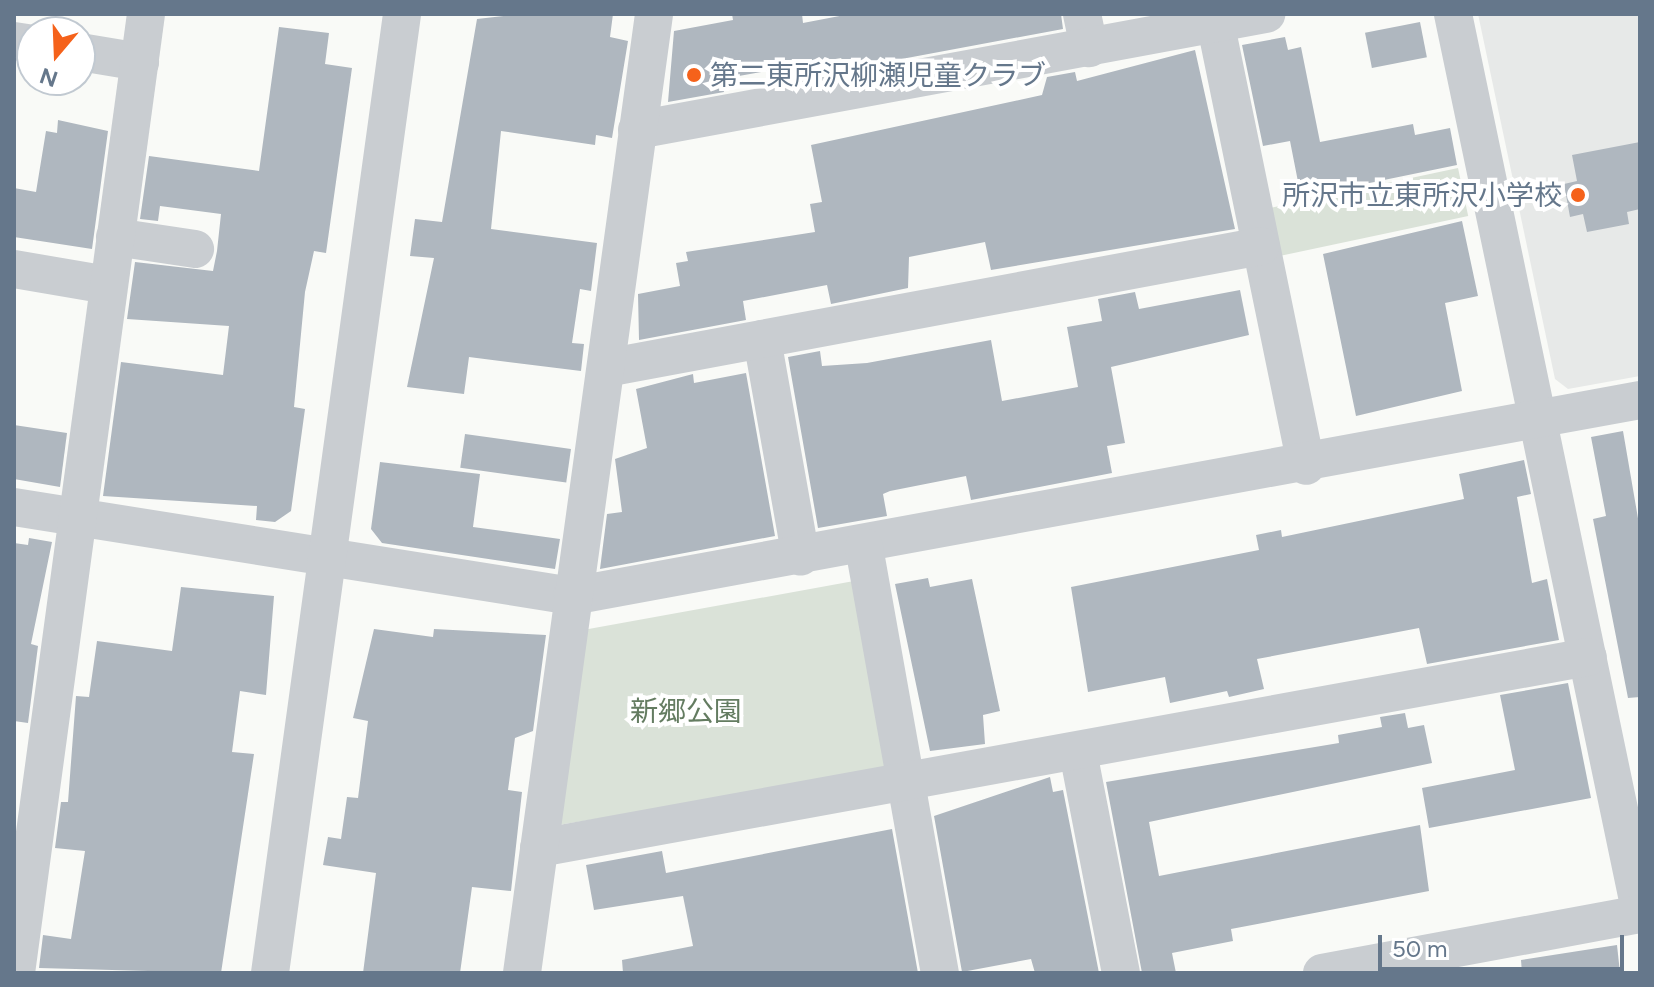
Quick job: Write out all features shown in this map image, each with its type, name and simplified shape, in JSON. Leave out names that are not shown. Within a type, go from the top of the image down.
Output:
[{"type":"street","points":[[16,959],[30,738],[77,517],[146,14]]},
{"type":"street","points":[[270,973],[330,558],[402,14]]},
{"type":"street","points":[[522,973],[654,14]]},
{"type":"street","points":[[1322,973],[1640,912],[1453,14]]},
{"type":"street","points":[[637,130],[1086,31],[1216,26],[1258,15]]},
{"type":"street","points":[[1216,26],[1306,466]]},
{"type":"street","points":[[96,55],[140,62]]},
{"type":"street","points":[[115,237],[195,249]]},
{"type":"street","points":[[606,368],[1261,246]]},
{"type":"street","points":[[14,269],[108,285]]},
{"type":"street","points":[[762,339],[801,557]]},
{"type":"street","points":[[14,507],[572,596],[864,547],[1306,466],[1640,400]]},
{"type":"street","points":[[864,547],[940,973]]},
{"type":"street","points":[[539,848],[1588,657]]},
{"type":"street","points":[[1078,752],[1121,973]]},
{"type":"shaded area","name":"所沢市立東所沢小学校","points":[[1478,14],[1640,14],[1640,376],[1568,389],[1555,379]]},
{"type":"green space","points":[[1458,168],[1468,216],[1279,256],[1269,208]]},
{"type":"green space","name":"新郷公園","points":[[854,581],[888,772],[558,825],[583,630]]},
{"type":"building","points":[[520,14],[613,14],[610,37],[628,41],[612,138],[596,135],[595,145],[501,131],[491,229],[597,243],[591,291],[580,289],[572,343],[584,344],[581,371],[469,357],[464,394],[407,387],[434,258],[410,256],[415,219],[442,222],[477,19]]},
{"type":"building","points":[[732,14],[802,14],[803,23],[850,14],[1061,14],[1063,29],[848,69],[841,58],[722,79],[724,92],[668,102],[674,31],[733,20]]},
{"type":"building","points":[[1420,22],[1427,57],[1372,68],[1365,33]]},
{"type":"building","points":[[279,27],[329,33],[325,64],[352,68],[326,253],[314,251],[305,292],[294,407],[305,409],[291,511],[275,522],[256,520],[257,506],[103,496],[121,362],[223,375],[229,326],[127,319],[135,262],[213,271],[217,251],[221,214],[160,206],[158,221],[140,219],[149,156],[259,171]]},
{"type":"building","points":[[1285,37],[1288,50],[1301,47],[1320,142],[1413,124],[1415,135],[1450,128],[1457,165],[1301,197],[1290,141],[1263,146],[1242,45]]},
{"type":"building","points":[[1195,50],[1235,229],[991,270],[985,242],[909,257],[908,288],[831,304],[827,285],[743,301],[746,320],[639,340],[638,294],[680,286],[676,263],[688,261],[686,252],[815,232],[810,204],[822,202],[811,145],[1042,95],[1047,77],[1075,72],[1077,81]]},
{"type":"building","points":[[58,120],[108,131],[92,249],[14,237],[14,188],[36,192],[46,131],[57,133]]},
{"type":"building","points":[[1640,142],[1640,209],[1627,212],[1629,224],[1587,232],[1583,214],[1570,217],[1564,184],[1577,181],[1572,155]]},
{"type":"building","points":[[1462,221],[1478,296],[1445,303],[1462,391],[1356,416],[1323,254]]},
{"type":"building","points":[[1240,290],[1249,335],[1111,367],[1125,443],[1107,446],[1112,473],[971,500],[966,476],[883,494],[887,516],[818,528],[788,357],[820,351],[822,366],[867,363],[991,340],[1002,401],[1078,387],[1067,327],[1102,321],[1098,299],[1135,292],[1139,309]]},
{"type":"building","points":[[746,373],[775,536],[600,569],[607,514],[622,512],[615,459],[647,448],[636,389],[693,374],[694,383]]},
{"type":"building","points":[[14,425],[67,433],[60,487],[14,479]]},
{"type":"building","points":[[1623,431],[1640,530],[1640,697],[1628,698],[1593,519],[1606,516],[1591,437]]},
{"type":"building","points":[[465,434],[571,449],[566,483],[460,468]]},
{"type":"building","points":[[1524,460],[1531,494],[1517,497],[1532,583],[1547,579],[1559,640],[1427,664],[1419,628],[1257,659],[1264,689],[1229,697],[1227,691],[1170,703],[1165,677],[1088,692],[1071,587],[1259,550],[1256,535],[1281,530],[1282,537],[1464,499],[1459,474]]},
{"type":"building","points":[[380,462],[480,474],[473,527],[560,539],[555,569],[382,543],[371,529]]},
{"type":"building","points":[[29,538],[52,542],[31,644],[38,646],[28,723],[14,721],[14,543],[28,545]]},
{"type":"building","points":[[928,578],[930,587],[972,579],[1000,711],[983,715],[985,744],[930,751],[895,584]]},
{"type":"building","points":[[181,587],[274,596],[266,695],[240,691],[232,752],[254,754],[221,973],[39,968],[43,935],[71,939],[85,851],[55,848],[61,802],[68,802],[76,696],[89,697],[97,641],[172,651]]},
{"type":"building","points":[[374,629],[433,637],[434,629],[546,635],[533,731],[515,738],[508,790],[522,792],[511,891],[472,887],[460,973],[363,973],[376,873],[323,865],[328,837],[341,839],[347,797],[358,798],[368,721],[353,718]]},
{"type":"building","points":[[1568,683],[1591,798],[1429,828],[1422,788],[1515,770],[1500,695]]},
{"type":"building","points":[[1405,713],[1408,728],[1424,725],[1432,763],[1149,822],[1159,876],[1420,825],[1429,891],[1231,929],[1233,941],[1172,953],[1176,973],[1142,973],[1106,782],[1339,743],[1338,735],[1382,727],[1380,717]]},
{"type":"building","points":[[1050,777],[1053,792],[1063,790],[1099,973],[1035,973],[1031,959],[962,972],[934,816]]},
{"type":"building","points":[[892,829],[918,973],[623,973],[622,960],[693,946],[683,896],[594,910],[586,865],[662,851],[666,873]]},
{"type":"building","points":[[1617,945],[1620,973],[1522,973],[1521,960]]},
{"type":"place","name":"第二東所沢柳瀬児童クラブ","points":[[694,75]]},
{"type":"place","name":"所沢市立東所沢小学校","points":[[1578,195]]}]
